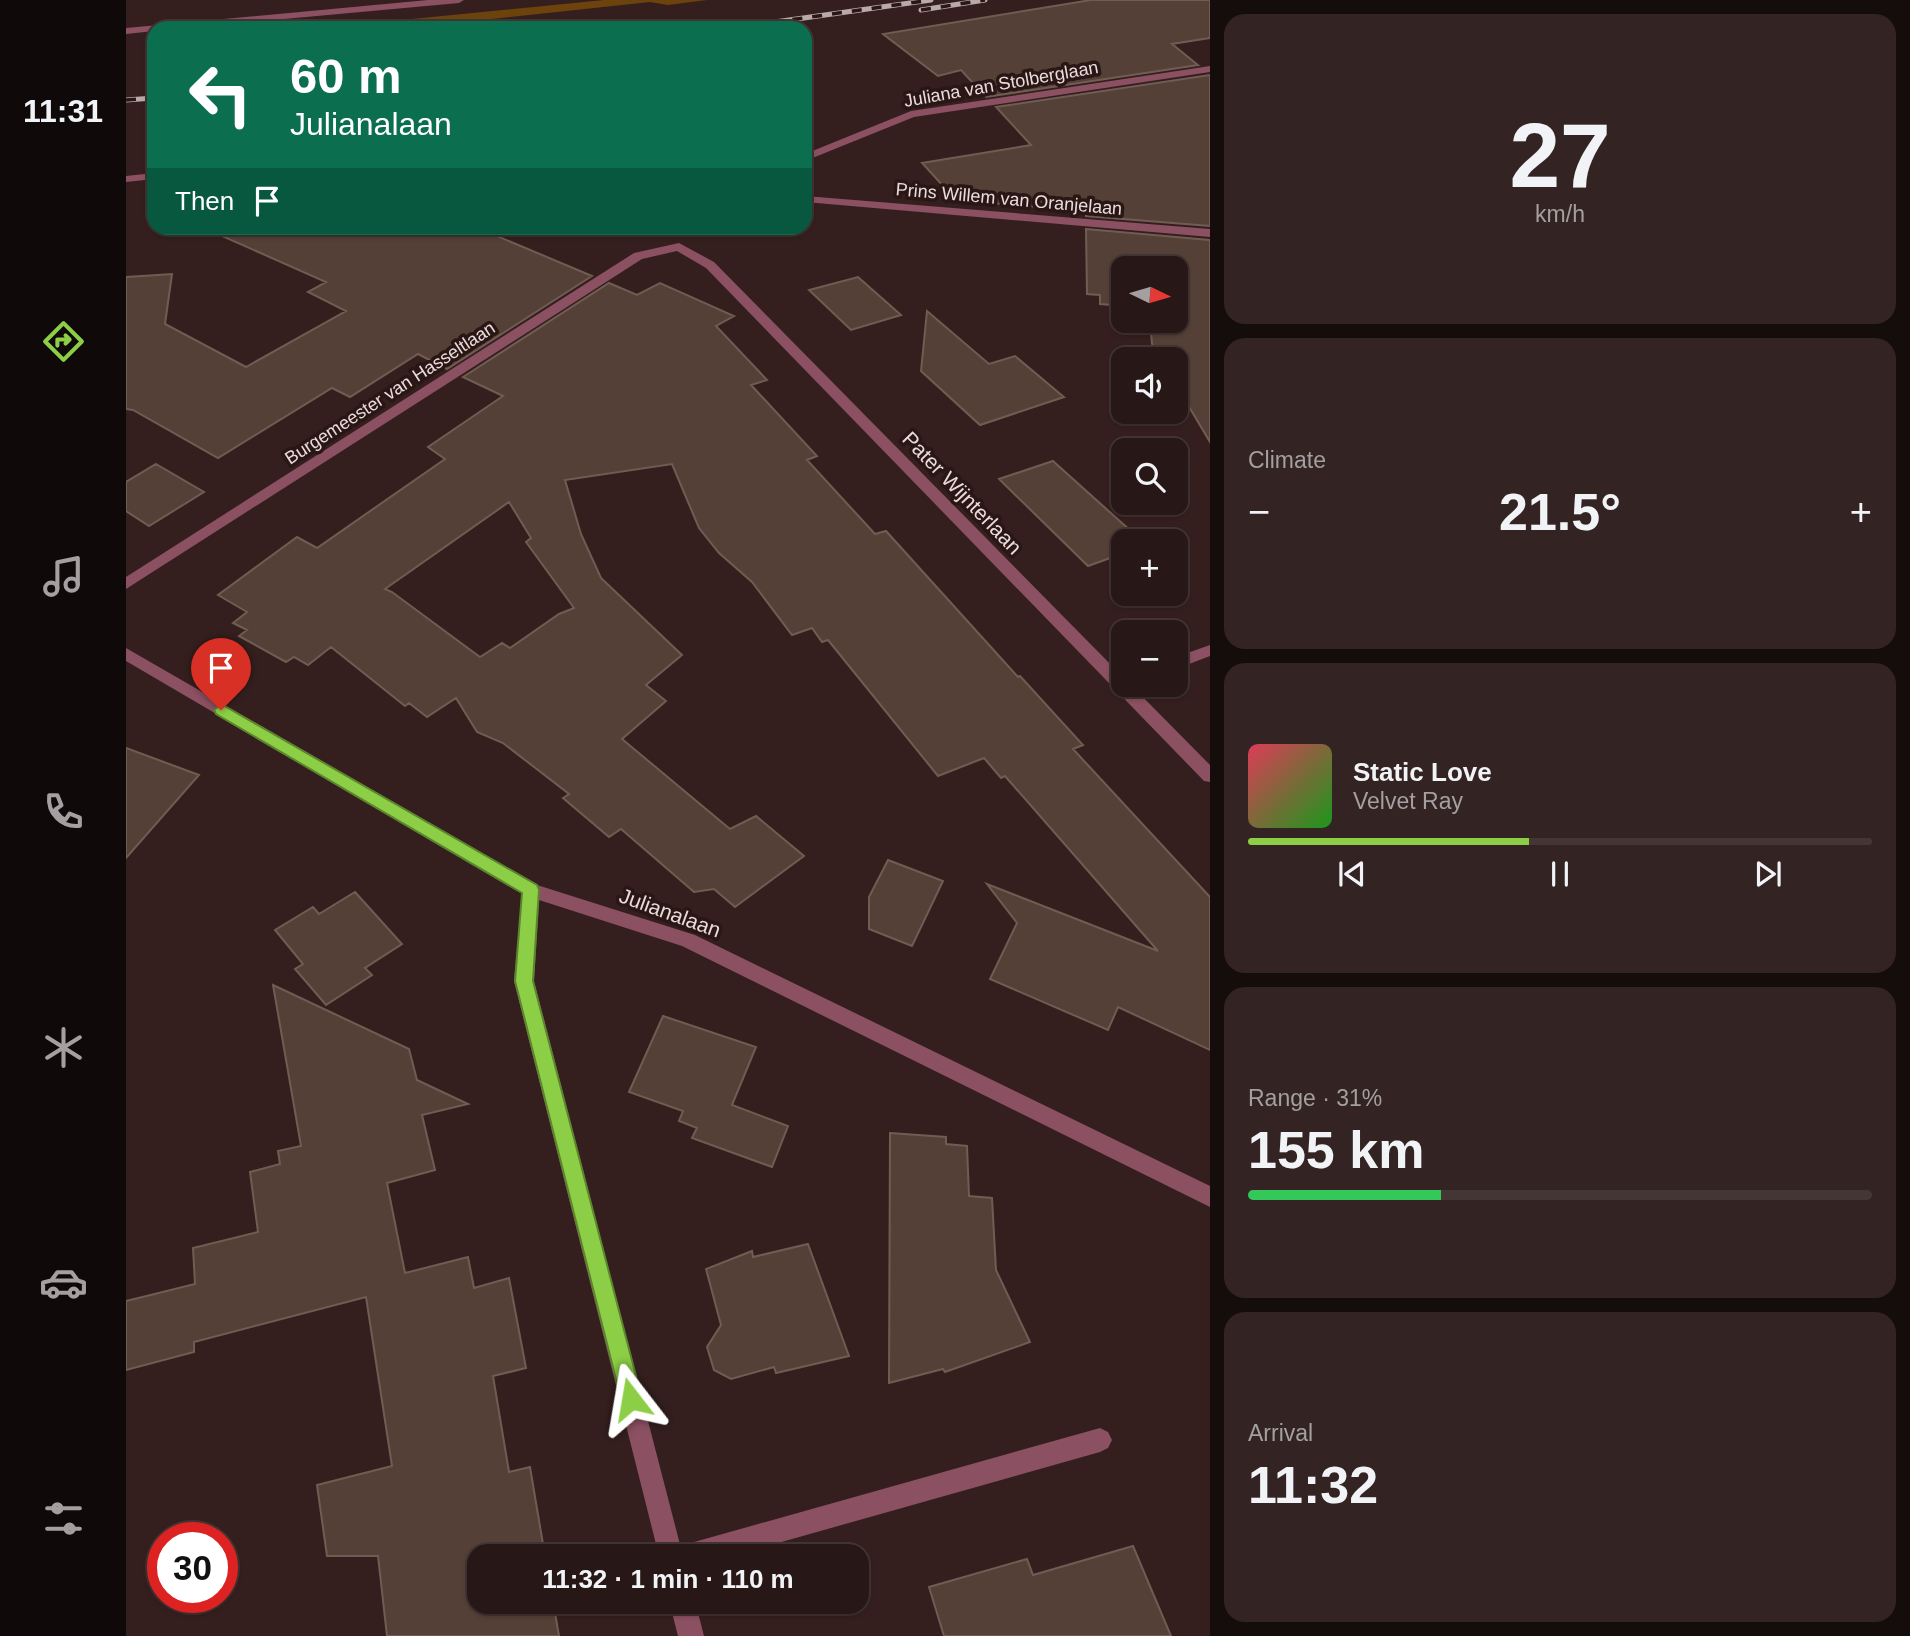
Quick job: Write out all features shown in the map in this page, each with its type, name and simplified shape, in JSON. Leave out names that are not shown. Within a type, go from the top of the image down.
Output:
[{"type":"street","points":[[231,21],[459,0]]},
{"type":"street","points":[[126,30],[147,29]]},
{"type":"street","name":"Juliana van Stolberglaan","points":[[812,155],[911,114],[1210,69]]},
{"type":"street","points":[[126,178],[147,176]]},
{"type":"street","name":"Prins Willem van Oranjelaan","points":[[812,201],[1210,233]]},
{"type":"street","name":"Burgemeester van Hasseltlaan","points":[[126,584],[638,256],[679,247]]},
{"type":"street","name":"Pater Wijnterlaan","points":[[679,247],[710,265],[1111,672]]},
{"type":"street","points":[[1188,658],[1210,650]]},
{"type":"street","name":"Julianalaan","points":[[126,654],[531,890],[688,940],[1210,1197]]},
{"type":"street","name":"Pater Wijnterlaan","points":[[1135,697],[1210,776]]},
{"type":"street","points":[[531,890],[524,981],[668,1544]]},
{"type":"street","points":[[730,1544],[1100,1440]]},
{"type":"street","points":[[685,1614],[691,1636]]},
{"type":"shaded area","points":[[604,0],[707,0],[668,5],[650,2],[474,21],[392,21]]},
{"type":"building","points":[[1091,0],[1210,0],[1210,38],[1172,44],[1198,65],[986,97],[961,70],[938,76],[883,34]]},
{"type":"building","points":[[1210,75],[1210,226],[1086,216],[1086,211],[956,200],[922,163],[1031,145],[996,107]]},
{"type":"building","points":[[1086,229],[1210,240],[1210,442],[1188,405],[1188,347],[1154,347],[1152,344],[1151,333],[1188,333],[1188,256],[1111,256],[1111,305],[1100,304],[1100,295],[1087,294]]},
{"type":"building","points":[[220,235],[495,235],[592,276],[447,369],[418,354],[350,397],[332,388],[218,458],[133,410],[126,409],[126,277],[172,274],[165,324],[246,367],[346,311],[308,292],[326,282]]},
{"type":"building","points":[[858,277],[901,315],[851,330],[809,290]]},
{"type":"building","points":[[609,283],[637,295],[660,283],[734,316],[716,326],[767,380],[751,385],[817,456],[807,460],[875,534],[886,531],[1018,677],[1020,676],[1083,745],[1073,749],[1210,897],[1210,1050],[1118,1007],[1108,1030],[990,979],[1017,923],[987,884],[1158,951],[1005,776],[1001,778],[984,758],[938,776],[828,640],[822,642],[812,628],[792,635],[752,582],[719,553],[699,528],[672,464],[565,480],[581,534],[601,578],[682,655],[646,685],[666,701],[622,739],[730,829],[756,816],[804,856],[735,907],[714,889],[694,892],[621,829],[609,837],[563,798],[569,794],[503,743],[477,732],[456,698],[427,717],[409,703],[405,706],[331,647],[308,665],[294,657],[286,662],[239,636],[247,630],[233,623],[247,612],[218,595],[297,537],[317,548],[445,459],[428,447],[503,396],[463,377]],"holes":[[[509,502],[531,538],[526,542],[574,608],[559,614],[510,648],[502,643],[480,657],[385,589]]]},
{"type":"building","points":[[927,311],[989,364],[1015,356],[1064,397],[980,425],[921,371]]},
{"type":"building","points":[[1053,461],[1129,529],[1111,529],[1111,558],[1088,566],[999,479]]},
{"type":"building","points":[[156,464],[204,492],[149,526],[126,511],[126,482]]},
{"type":"building","points":[[126,748],[199,775],[126,858]]},
{"type":"building","points":[[888,860],[943,881],[912,946],[869,929],[869,897]]},
{"type":"building","points":[[355,892],[402,944],[365,968],[372,975],[326,1005],[295,969],[303,964],[275,930],[313,907],[319,914]]},
{"type":"building","points":[[273,985],[409,1049],[417,1080],[468,1104],[422,1115],[435,1170],[387,1183],[405,1273],[468,1257],[474,1288],[509,1278],[526,1368],[493,1376],[509,1472],[530,1467],[543,1544],[467,1544],[467,1614],[555,1614],[559,1636],[387,1636],[378,1556],[327,1556],[317,1485],[392,1466],[366,1297],[194,1342],[194,1352],[126,1370],[126,1301],[195,1284],[193,1248],[258,1232],[250,1172],[280,1164],[278,1151],[301,1146]]},
{"type":"building","points":[[663,1016],[756,1047],[732,1105],[788,1126],[772,1167],[692,1138],[697,1128],[679,1121],[683,1111],[629,1092]]},
{"type":"building","points":[[890,1133],[946,1137],[946,1144],[967,1146],[969,1196],[992,1198],[996,1270],[1030,1342],[945,1372],[943,1369],[889,1383]]},
{"type":"building","points":[[808,1244],[849,1356],[776,1373],[774,1367],[731,1379],[714,1370],[707,1347],[721,1325],[706,1269],[752,1251],[753,1257]]},
{"type":"building","points":[[1133,1546],[1171,1636],[944,1636],[929,1587],[1027,1559],[1033,1575]]},
{"type":"railway","points":[[782,21],[931,0]]},
{"type":"railway","points":[[921,10],[985,0]]},
{"type":"railway","points":[[126,100],[147,98]]},
{"type":"route","points":[[221,710],[531,890],[524,981],[631,1399]]}]
